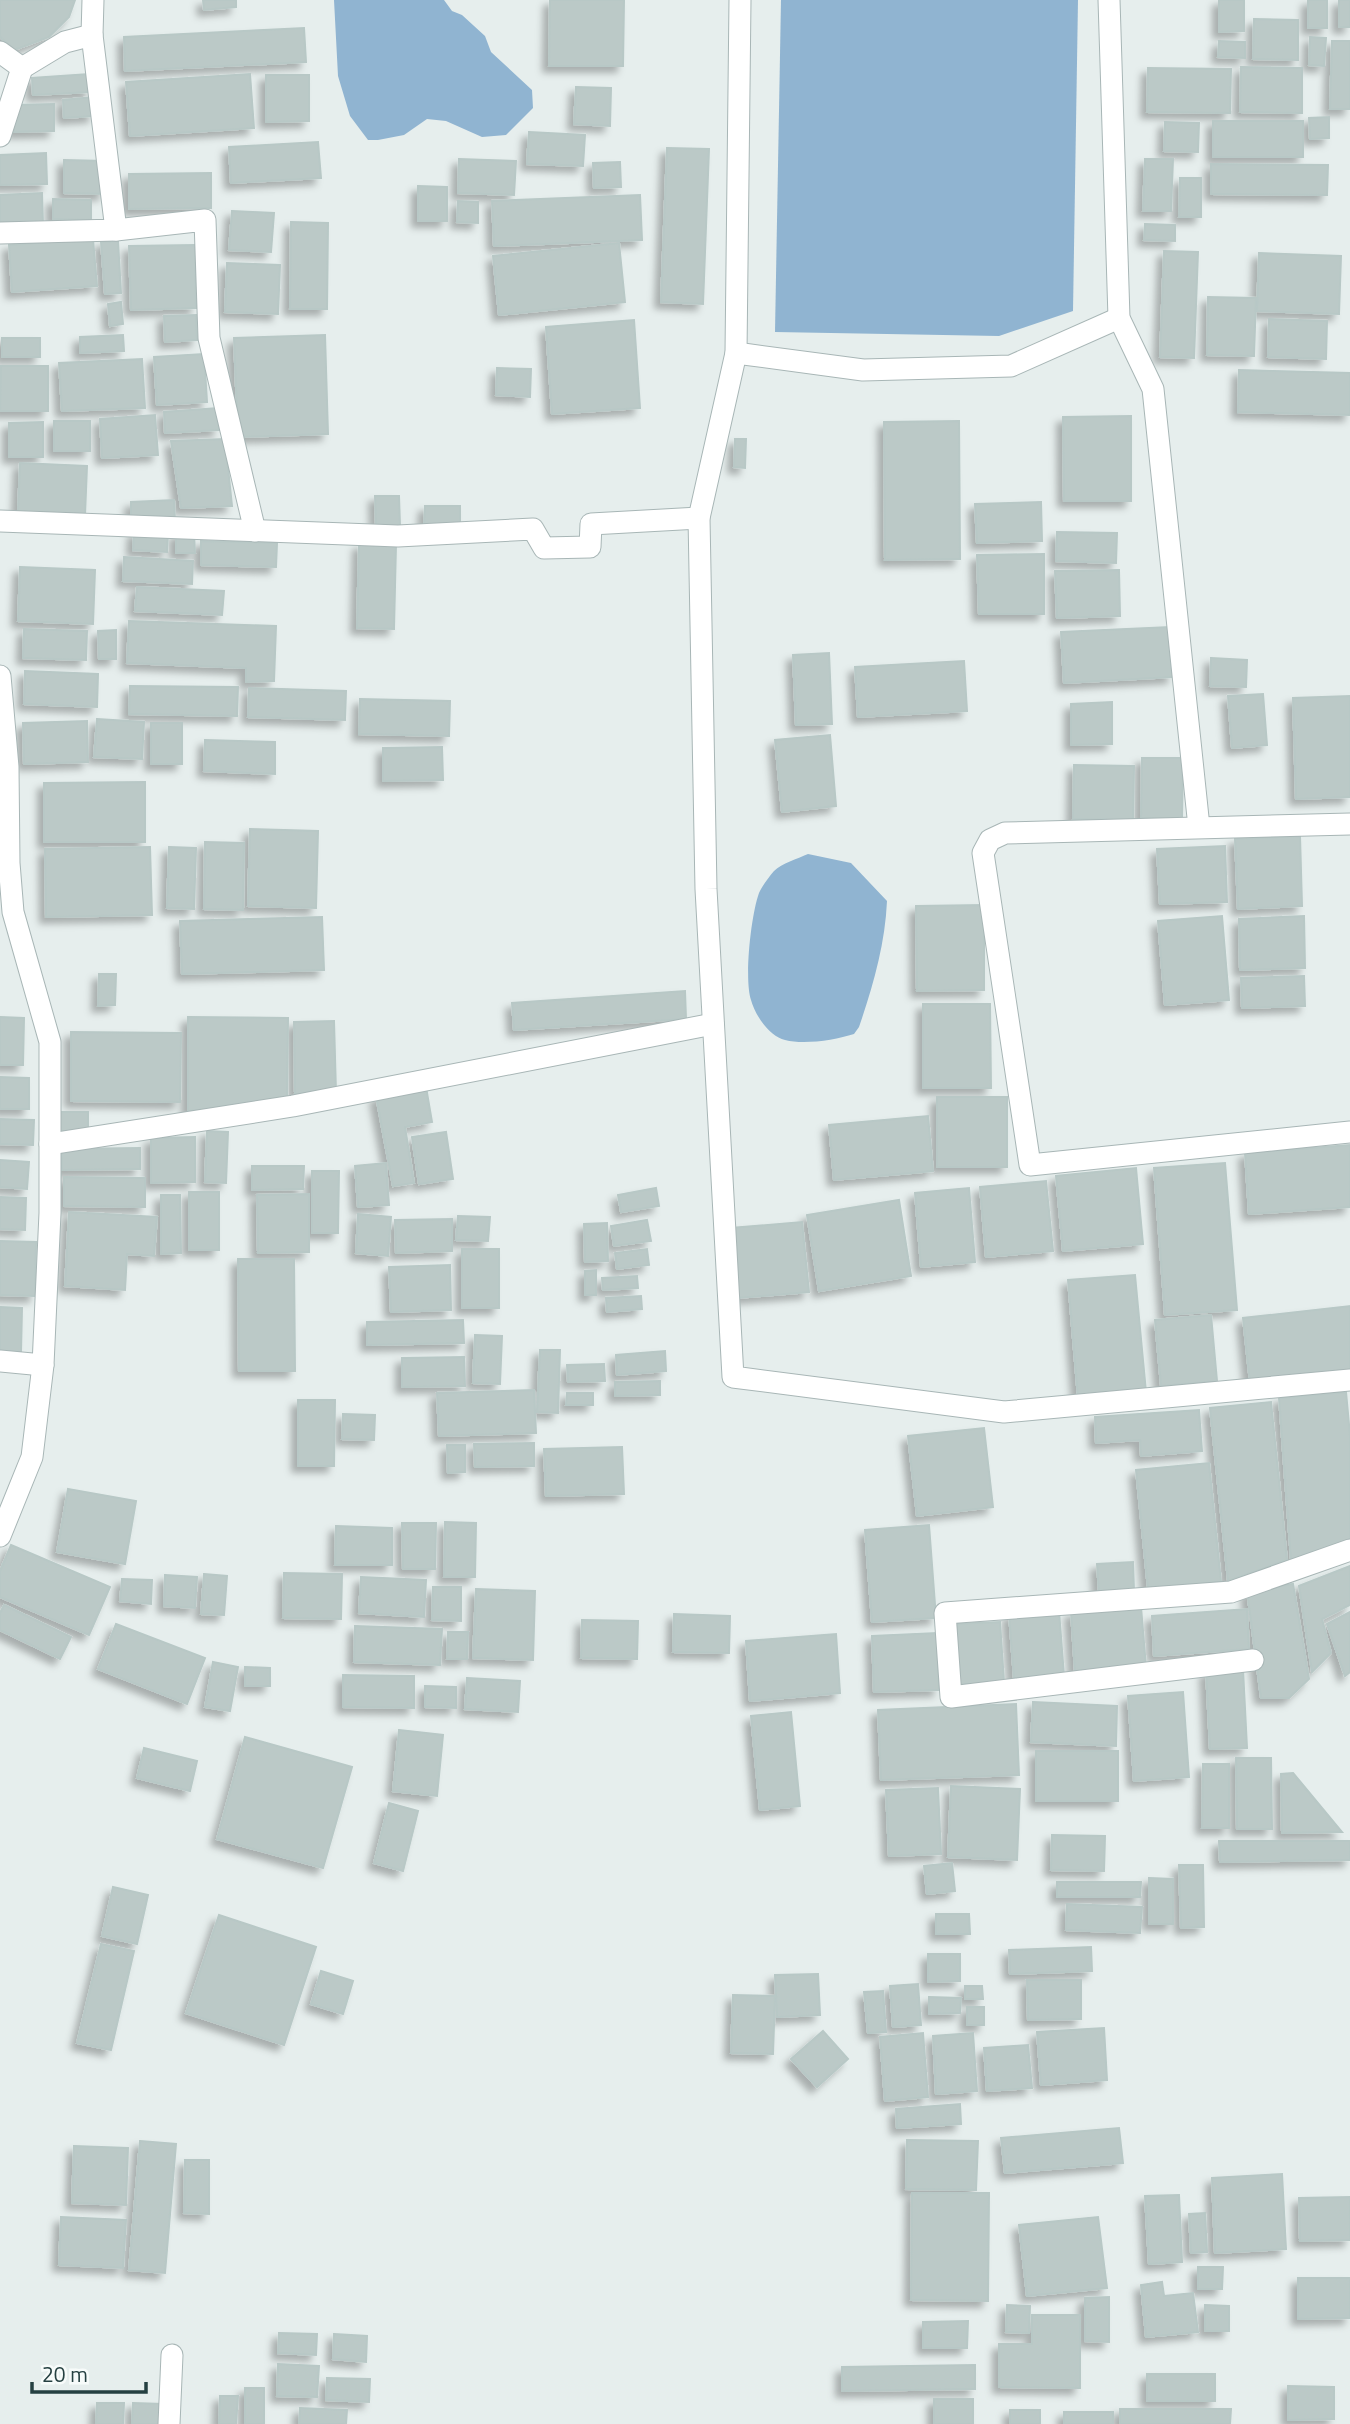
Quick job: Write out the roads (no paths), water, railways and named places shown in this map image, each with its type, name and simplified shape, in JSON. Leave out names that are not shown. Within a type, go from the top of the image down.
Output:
[{"type":"street","points":[[93,0],[92,35],[116,230]]},
{"type":"street","points":[[740,0],[736,354],[699,518],[706,890],[733,1377],[1004,1412],[1350,1380]]},
{"type":"street","points":[[1109,0],[1119,318],[1153,389],[1199,827]]},
{"type":"street","points":[[0,136],[22,68],[65,42],[92,35]]},
{"type":"street","points":[[0,52],[22,68]]},
{"type":"street","points":[[0,233],[116,230],[205,220],[209,338],[255,531]]},
{"type":"street","points":[[736,354],[863,370],[1011,366],[1119,318]]},
{"type":"street","points":[[0,521],[398,536],[533,529],[544,548],[590,547],[591,524],[699,518]]},
{"type":"street","points":[[0,676],[8,767],[5,864],[13,912],[50,1042],[50,1213],[43,1365],[32,1457],[0,1536]]},
{"type":"street","points":[[1350,824],[1004,833],[990,840],[983,853],[1030,1165],[1350,1132]]},
{"type":"street","points":[[50,1144],[293,1106],[713,1024]]},
{"type":"street","points":[[0,1361],[43,1365]]},
{"type":"street","points":[[1253,1660],[951,1697],[945,1613],[1231,1592],[1350,1550]]},
{"type":"street","points":[[169,2424],[172,2355]]},
{"type":"water","points":[[334,0],[444,0],[452,11],[462,15],[485,36],[491,52],[532,90],[533,108],[506,135],[482,137],[446,121],[427,119],[404,135],[368,140],[350,116],[338,76]]},
{"type":"water","points":[[781,0],[1078,0],[1073,311],[999,336],[775,332]]},
{"type":"water","points":[[808,854],[851,863],[887,901],[877,965],[859,1027],[854,1034],[801,1042],[779,1038],[768,1030],[759,1018],[749,990],[748,963],[753,916],[760,890],[777,868]]}]
